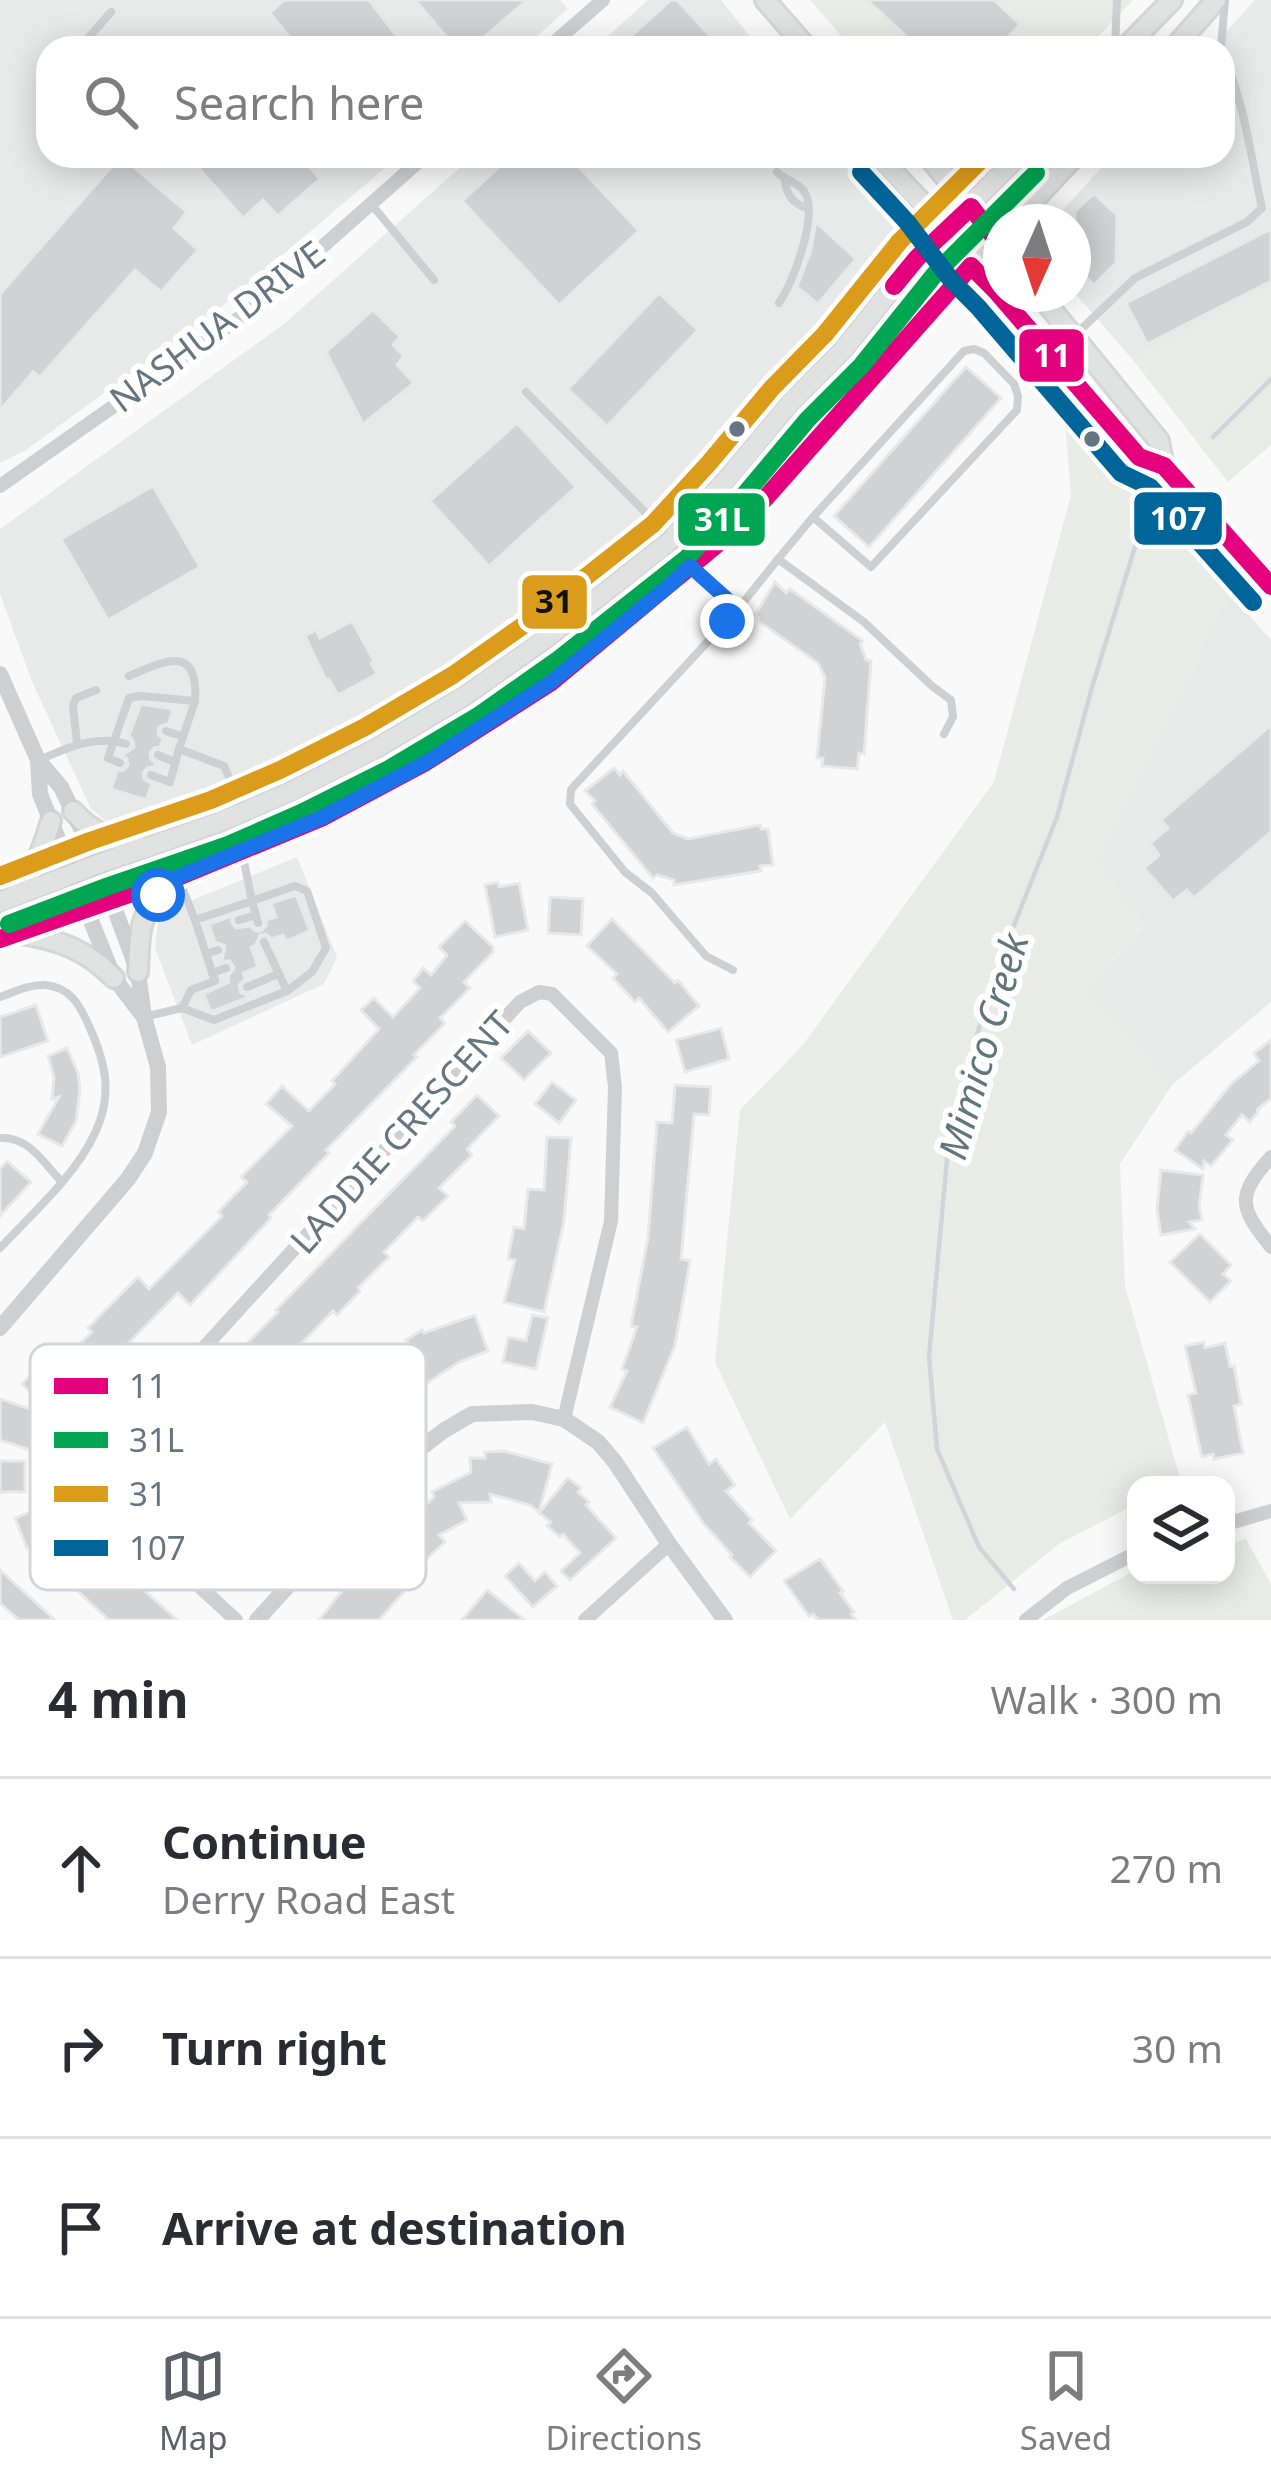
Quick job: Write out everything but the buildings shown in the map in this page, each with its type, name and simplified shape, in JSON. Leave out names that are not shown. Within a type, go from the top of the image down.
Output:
[{"type":"main road","points":[[765,0],[796,36]]},
{"type":"main road","points":[[1189,36],[1221,0]]},
{"type":"main road","points":[[1137,36],[1165,7],[1177,36]]},
{"type":"main road","points":[[889,168],[1139,457],[1164,466],[1271,586]]},
{"type":"main road","points":[[938,168],[983,221]]},
{"type":"main road","points":[[7,899],[244,812],[377,748],[545,639],[669,542],[790,403],[843,350],[917,258],[1008,168]]},
{"type":"main road","points":[[1029,204],[1064,168]]},
{"type":"main road","points":[[9,936],[178,877],[321,818],[427,762],[550,683],[746,520],[983,256]]},
{"type":"main road","points":[[1055,312],[1159,441],[1164,466]]},
{"type":"main road","points":[[73,811],[87,827],[111,839],[148,848]]},
{"type":"main road","points":[[7,899],[28,880],[40,860],[51,820]]},
{"type":"main road","points":[[138,972],[139,924],[158,895],[178,877]]},
{"type":"main road","points":[[9,936],[64,943],[96,960],[114,978]]},
{"type":"street","points":[[562,36],[603,0]]},
{"type":"street","name":"NASHUA DRIVE","points":[[0,486],[252,309],[411,168]]},
{"type":"street","points":[[0,674],[38,760],[61,787],[98,864],[138,972],[158,1067],[159,1112],[145,1153],[128,1180],[0,1328]]},
{"type":"street","points":[[38,760],[40,794],[114,978],[144,1017]]},
{"type":"street","name":"LADDIE CRESCENT","points":[[207,1344],[520,1002],[539,992],[552,994],[610,1053],[616,1087],[611,1221],[564,1418]]},
{"type":"street","points":[[1271,1157],[1246,1189],[1244,1204],[1271,1246]]},
{"type":"street","points":[[426,1444],[472,1414],[532,1412],[564,1418],[598,1442],[615,1462],[725,1620]]},
{"type":"street","points":[[1235,1522],[1271,1511]]},
{"type":"street","points":[[584,1620],[669,1544]]},
{"type":"street","points":[[1026,1620],[1067,1588],[1127,1558]]},
{"type":"street","name":"LADDIE CRESCENT","points":[[203,1590],[236,1620]]},
{"type":"street","points":[[257,1620],[284,1590]]},
{"type":"lane","points":[[1116,36],[1118,0]]},
{"type":"lane","points":[[1221,0],[1221,36]]},
{"type":"lane","points":[[90,36],[111,12]]},
{"type":"lane","points":[[1075,335],[1135,278],[1246,222],[1262,208],[1235,109]]},
{"type":"lane","points":[[776,172],[807,196],[806,228],[793,280],[779,303]]},
{"type":"lane","points":[[370,204],[434,280]]},
{"type":"lane","points":[[733,970],[706,956],[652,893],[625,872],[574,810],[570,797],[575,785],[738,609],[813,517],[964,351],[980,350],[1014,384],[1017,410],[871,567],[813,517]]},
{"type":"lane","points":[[526,392],[650,517],[690,566],[738,609]]},
{"type":"lane","points":[[778,559],[865,622],[951,700],[953,717],[944,734]]},
{"type":"lane","points":[[129,676],[169,659],[189,668],[196,684],[170,782],[151,775]]},
{"type":"lane","points":[[77,743],[73,706],[76,698],[96,690]]},
{"type":"lane","points":[[120,763],[108,758],[129,698],[195,701]]},
{"type":"lane","points":[[123,716],[134,720]]},
{"type":"lane","points":[[166,731],[182,736]]},
{"type":"lane","points":[[38,760],[77,743],[114,740],[126,744]]},
{"type":"lane","points":[[179,749],[224,766],[244,812]]},
{"type":"lane","points":[[158,755],[175,762]]},
{"type":"lane","points":[[239,920],[257,919],[242,851]]},
{"type":"lane","points":[[178,877],[214,981],[191,990],[187,1009]]},
{"type":"lane","points":[[187,1009],[214,1021],[287,991],[312,972],[326,948],[307,891],[295,886],[195,920]]},
{"type":"lane","points":[[200,935],[211,931]]},
{"type":"lane","points":[[264,942],[287,991]]},
{"type":"lane","points":[[206,954],[218,950]]},
{"type":"lane","points":[[255,958],[269,953]]},
{"type":"lane","points":[[212,974],[226,968]]},
{"type":"lane","points":[[247,987],[278,974]]},
{"type":"lane","points":[[0,998],[44,985],[79,1002],[104,1058],[105,1101],[84,1153],[0,1248]]},
{"type":"lane","points":[[144,1017],[208,1004]]},
{"type":"lane","points":[[0,1138],[14,1137],[26,1144],[61,1181]]},
{"type":"shaded area","points":[[0,0],[560,0],[568,9],[537,36],[36,36],[36,168],[385,168],[220,308],[26,450],[0,463]]},
{"type":"shaded area","points":[[648,0],[721,0],[750,36],[608,36]]},
{"type":"shaded area","points":[[810,0],[1133,0],[1098,36],[842,36]]},
{"type":"shaded area","points":[[1255,0],[1271,0],[1271,287],[1133,360],[1091,312],[1091,204],[1068,204],[1101,168],[1235,168],[1235,36],[1222,36]]},
{"type":"shaded area","points":[[460,168],[858,168],[904,222],[902,253],[796,371],[580,583],[410,705],[259,789],[162,830],[133,835],[91,809],[33,684],[0,594],[0,529],[284,324]]},
{"type":"shaded area","points":[[1271,287],[1271,445],[1228,482],[1133,360]]},
{"type":"shaded area","points":[[1065,422],[1230,594],[1099,863],[1144,924],[1085,990],[1172,1085],[1120,1164],[1125,1286],[1179,1476],[1127,1476],[1127,1509],[1059,1544],[965,1620],[953,1620],[885,1422],[790,1519],[715,1362],[740,1110],[802,1046],[994,782],[1071,495]]},
{"type":"shaded area","points":[[1230,594],[1271,640],[1271,1002],[1172,1085],[1085,990],[1144,925],[1098,863]]},
{"type":"shaded area","points":[[297,857],[337,957],[324,984],[192,1045],[155,948],[159,914]]},
{"type":"shaded area","points":[[1246,1539],[1271,1584],[1271,1620],[1043,1620],[1127,1575],[1127,1584],[1235,1584],[1235,1542]]},
{"type":"waterway","name":"Mimico Creek","points":[[1213,437],[1271,379]]},
{"type":"waterway","name":"Mimico Creek","points":[[1014,1589],[979,1547],[937,1449],[929,1357],[949,1137],[992,981],[1057,817],[1149,501]]},
{"type":"transit line","name":"31","points":[[0,876],[211,800],[280,770],[453,675],[531,620],[653,524],[825,334],[900,241],[973,168]]},
{"type":"transit line","name":"107","points":[[861,172],[1121,473],[1150,487],[1253,602]]},
{"type":"transit line","name":"31L","points":[[9,924],[228,845],[301,813],[389,769],[478,716],[559,659],[687,558],[808,419],[862,365],[935,274],[1036,173]]},
{"type":"transit line","name":"11","points":[[894,286],[971,207],[983,223]]},
{"type":"transit line","name":"11","points":[[0,939],[178,877],[321,818],[426,762],[550,683],[746,520],[971,266],[1139,457],[1164,466],[1271,586]]},
{"type":"route","points":[[158,895],[178,877],[321,818],[427,762],[550,683],[690,566],[738,609],[727,621]]}]
